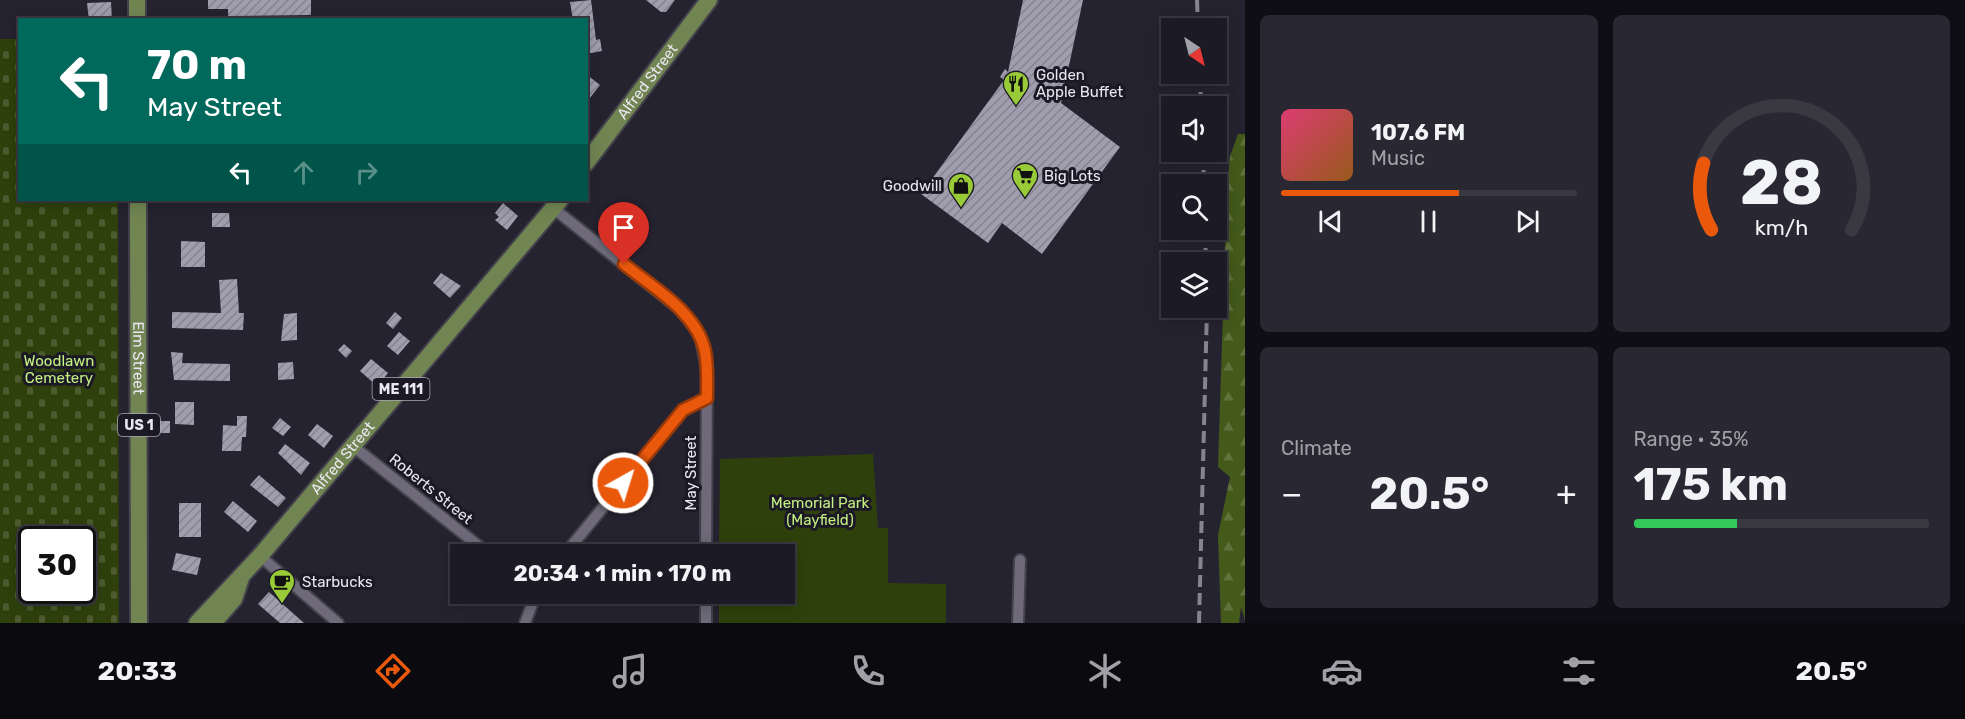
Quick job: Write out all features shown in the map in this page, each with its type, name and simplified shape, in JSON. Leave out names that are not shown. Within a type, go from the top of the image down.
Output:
[{"type":"main road","points":[[137,0],[137,18]]},
{"type":"main road","name":"Alfred Street","points":[[588,161],[709,0]]},
{"type":"main road","name":"Elm Street","points":[[138,201],[139,623]]},
{"type":"main road","name":"Alfred Street","points":[[197,623],[242,577],[557,204]]},
{"type":"main road","name":"Alfred Street","points":[[213,623],[234,599],[242,577]]},
{"type":"street","name":"May Street","points":[[557,204],[689,319],[700,335],[705,352],[707,398],[706,544]]},
{"type":"street","points":[[573,544],[683,410],[707,398]]},
{"type":"street","name":"Roberts Street","points":[[353,446],[476,544]]},
{"type":"street","points":[[260,556],[338,623]]},
{"type":"street","points":[[1018,623],[1020,561]]},
{"type":"street","points":[[525,623],[532,604]]},
{"type":"street","points":[[705,623],[706,604]]},
{"type":"green space","name":"Woodlawn Cemetery","points":[[0,39],[18,39],[18,201],[118,201],[119,623],[0,623]]},
{"type":"green space","points":[[1238,134],[1245,134],[1245,620],[1241,607],[1239,623],[1221,623],[1218,535],[1230,477],[1218,467],[1223,318],[1227,318],[1227,252],[1225,252],[1230,156]]},
{"type":"green space","name":"Memorial Park (Mayfield)","points":[[873,454],[878,528],[888,528],[888,583],[946,584],[946,623],[719,623],[719,604],[795,604],[795,544],[719,544],[720,459]]},
{"type":"building","points":[[208,0],[311,0],[311,15],[228,16],[228,9],[208,9]]},
{"type":"building","points":[[591,0],[596,40],[600,39],[602,51],[588,54],[588,18],[573,18],[570,2]]},
{"type":"building","points":[[646,0],[675,0],[666,12],[661,12]]},
{"type":"building","points":[[1023,0],[1083,0],[1061,103],[1120,147],[1042,254],[1002,223],[988,243],[921,194],[1004,80],[1000,77],[1005,69],[1008,72]]},
{"type":"building","points":[[111,2],[112,18],[89,18],[87,3]]},
{"type":"building","points":[[588,76],[600,85],[588,100]]},
{"type":"building","points":[[503,203],[518,216],[507,230],[495,220],[499,217],[495,213]]},
{"type":"building","points":[[212,213],[229,213],[230,227],[212,227]]},
{"type":"building","points":[[181,241],[205,242],[205,267],[181,267]]},
{"type":"building","points":[[441,273],[461,286],[450,298],[433,283]]},
{"type":"building","points":[[237,279],[239,313],[244,313],[243,330],[172,328],[172,312],[221,313],[219,280]]},
{"type":"building","points":[[395,312],[402,318],[393,329],[386,323]]},
{"type":"building","points":[[297,313],[297,340],[281,341],[284,314]]},
{"type":"building","points":[[399,332],[410,341],[398,355],[387,346]]},
{"type":"building","points":[[344,344],[352,351],[346,358],[338,350]]},
{"type":"building","points":[[171,352],[183,353],[182,363],[230,364],[230,381],[174,380]]},
{"type":"building","points":[[371,359],[388,373],[377,386],[360,371]]},
{"type":"building","points":[[293,362],[294,379],[278,380],[278,363]]},
{"type":"building","points":[[175,402],[194,402],[194,425],[175,424]]},
{"type":"building","points":[[237,416],[247,416],[246,437],[242,437],[241,451],[222,451],[223,425],[237,426]]},
{"type":"building","points":[[280,418],[291,427],[283,436],[272,428]]},
{"type":"building","points":[[157,421],[170,421],[170,433],[158,433]]},
{"type":"building","points":[[317,424],[333,436],[324,448],[308,435]]},
{"type":"building","points":[[285,444],[310,463],[301,475],[278,453]]},
{"type":"building","points":[[259,475],[286,498],[278,507],[250,485]]},
{"type":"building","points":[[233,501],[257,521],[248,532],[224,512]]},
{"type":"building","points":[[179,503],[201,503],[201,537],[179,537]]},
{"type":"building","points":[[176,553],[201,558],[197,575],[172,570]]},
{"type":"building","points":[[269,592],[304,623],[280,623],[258,604]]},
{"type":"railway","points":[[1197,0],[1198,18]]},
{"type":"railway","points":[[1200,84],[1201,96]]},
{"type":"railway","points":[[1203,162],[1204,174]]},
{"type":"railway","points":[[1205,240],[1206,252]]},
{"type":"railway","points":[[1199,623],[1207,318]]},
{"type":"place","name":"Golden Apple Buffet","points":[[1016,107]]},
{"type":"place","name":"Big Lots","points":[[1025,199]]},
{"type":"place","name":"Goodwill","points":[[961,209]]},
{"type":"place","name":"Starbucks","points":[[282,605]]},
{"type":"route","points":[[623,483],[683,410],[692,403],[707,398],[705,352],[694,325],[681,310],[624,264]]}]
